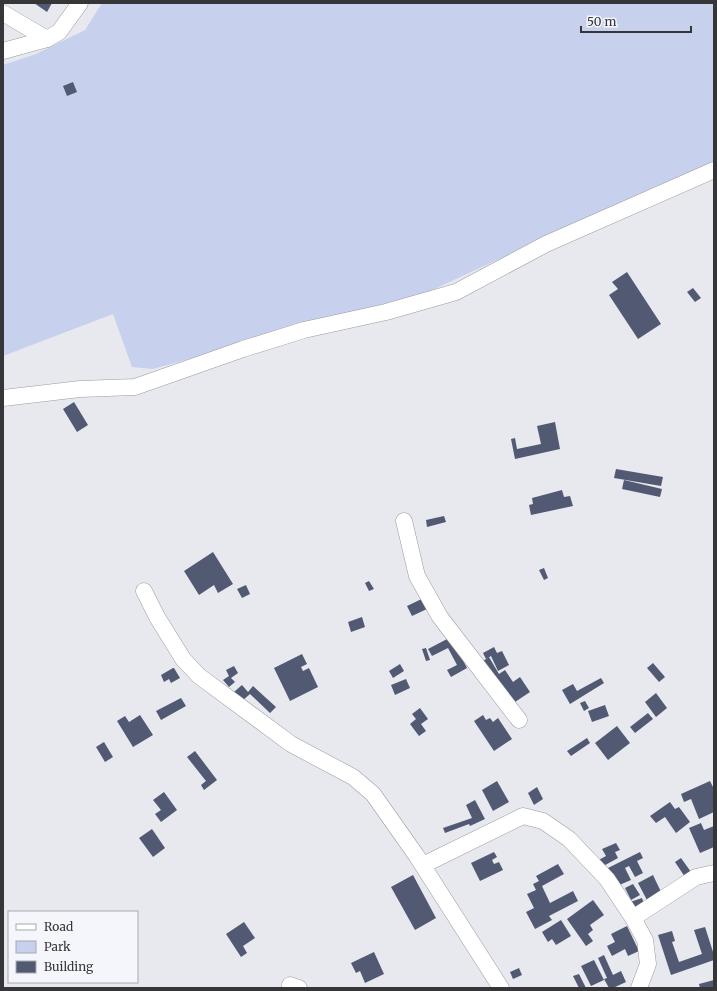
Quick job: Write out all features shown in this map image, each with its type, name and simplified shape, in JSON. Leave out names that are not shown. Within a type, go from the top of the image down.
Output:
[{"type":"street","points":[[3,51],[47,39],[59,32],[80,3]]},
{"type":"street","points":[[3,13],[47,39]]},
{"type":"street","points":[[3,398],[80,389],[135,387],[243,349],[304,330],[386,312],[456,292],[546,244],[714,170]]},
{"type":"street","points":[[404,521],[417,576],[440,617],[519,720]]},
{"type":"street","points":[[144,591],[157,617],[183,659],[199,676],[291,744],[353,777],[373,794],[423,865],[501,988]]},
{"type":"street","points":[[423,865],[523,816],[544,821],[570,839],[607,880],[633,918],[645,940],[648,964],[639,988]]},
{"type":"street","points":[[633,918],[696,877],[714,873]]},
{"type":"green space","points":[[102,3],[714,3],[714,162],[659,185],[428,292],[153,369],[132,367],[113,314],[3,356],[3,65],[36,54],[85,30]]},
{"type":"building","points":[[34,3],[52,3],[47,12]]},
{"type":"building","points":[[73,82],[77,92],[67,96],[63,86]]},
{"type":"building","points":[[627,272],[661,324],[638,339],[609,295],[618,289],[612,282]]},
{"type":"building","points":[[693,288],[701,298],[695,302],[687,292]]},
{"type":"building","points":[[74,402],[88,425],[77,432],[63,409]]},
{"type":"building","points":[[555,422],[560,449],[515,459],[511,439],[515,438],[517,449],[541,444],[537,426]]},
{"type":"building","points":[[616,469],[663,477],[661,486],[614,478]]},
{"type":"building","points":[[624,480],[662,489],[660,497],[622,489]]},
{"type":"building","points":[[562,490],[564,497],[570,496],[573,506],[531,515],[529,505],[533,504],[532,498]]},
{"type":"building","points":[[444,516],[446,522],[427,527],[426,520]]},
{"type":"building","points":[[213,552],[233,584],[218,593],[214,585],[199,595],[184,571]]},
{"type":"building","points":[[544,568],[548,578],[544,580],[539,570]]},
{"type":"building","points":[[369,581],[374,589],[369,591],[365,583]]},
{"type":"building","points":[[246,585],[250,594],[242,598],[237,589]]},
{"type":"building","points":[[430,595],[445,628],[440,631],[429,608],[412,616],[407,606]]},
{"type":"building","points":[[362,617],[365,627],[351,632],[348,622]]},
{"type":"building","points":[[451,637],[467,668],[451,677],[447,670],[457,665],[448,648],[432,656],[428,649]]},
{"type":"building","points":[[494,647],[497,653],[502,651],[509,665],[498,671],[491,656],[486,659],[483,653]]},
{"type":"building","points":[[426,648],[430,660],[426,661],[422,649]]},
{"type":"building","points":[[302,654],[307,664],[301,667],[303,671],[309,668],[318,687],[290,701],[274,668]]},
{"type":"building","points":[[489,657],[499,674],[505,670],[513,682],[520,677],[530,692],[512,704],[483,661]]},
{"type":"building","points":[[653,663],[665,677],[659,682],[647,668]]},
{"type":"building","points":[[400,664],[404,671],[393,678],[389,671]]},
{"type":"building","points":[[234,666],[238,673],[231,678],[235,682],[229,687],[223,680],[229,676],[226,670]]},
{"type":"building","points":[[173,668],[180,678],[171,683],[169,679],[164,682],[161,675]]},
{"type":"building","points":[[601,678],[604,683],[570,704],[562,690],[573,684],[577,691]]},
{"type":"building","points":[[406,679],[410,688],[395,695],[391,685]]},
{"type":"building","points":[[242,685],[248,692],[253,686],[276,707],[270,713],[250,694],[242,701],[234,692]]},
{"type":"building","points":[[656,693],[667,708],[656,717],[645,702]]},
{"type":"building","points":[[181,698],[186,706],[161,720],[156,711]]},
{"type":"building","points":[[585,701],[589,708],[584,711],[580,703]]},
{"type":"building","points":[[605,705],[609,716],[592,722],[588,711]]},
{"type":"building","points":[[420,708],[428,719],[421,724],[426,731],[419,736],[410,724],[416,719],[412,714]]},
{"type":"building","points":[[648,713],[653,719],[635,733],[630,727]]},
{"type":"building","points":[[140,715],[153,735],[133,747],[117,721],[125,716],[129,722]]},
{"type":"building","points":[[483,715],[486,720],[490,718],[493,722],[498,718],[512,739],[494,751],[474,721]]},
{"type":"building","points":[[617,726],[630,743],[608,760],[595,743]]},
{"type":"building","points":[[587,738],[590,743],[571,756],[567,751]]},
{"type":"building","points":[[104,742],[113,757],[105,762],[96,747]]},
{"type":"building","points":[[195,751],[217,780],[204,790],[201,785],[206,781],[187,757]]},
{"type":"building","points":[[497,781],[509,802],[493,811],[482,790]]},
{"type":"building","points":[[710,781],[714,789],[714,812],[699,819],[691,799],[684,802],[681,794]]},
{"type":"building","points":[[537,787],[543,799],[534,805],[528,793]]},
{"type":"building","points":[[164,792],[177,810],[161,822],[155,814],[161,810],[153,800]]},
{"type":"building","points":[[475,800],[485,819],[470,826],[469,824],[445,833],[443,828],[472,818],[466,805]]},
{"type":"building","points":[[670,802],[675,809],[679,807],[690,822],[676,833],[665,817],[656,823],[650,816]]},
{"type":"building","points":[[701,823],[704,830],[714,826],[714,847],[700,853],[689,828]]},
{"type":"building","points":[[152,829],[165,848],[153,857],[139,838]]},
{"type":"building","points":[[616,843],[620,850],[615,852],[618,858],[598,869],[595,862],[606,856],[602,849]]},
{"type":"building","points":[[494,852],[497,857],[492,860],[494,864],[499,862],[503,870],[480,881],[471,863]]},
{"type":"building","points":[[640,852],[643,858],[637,861],[643,873],[635,877],[629,866],[625,868],[631,880],[617,886],[602,871]]},
{"type":"building","points":[[681,858],[691,872],[685,877],[675,862]]},
{"type":"building","points":[[558,864],[564,874],[542,886],[550,903],[573,891],[578,901],[549,916],[552,920],[535,929],[526,912],[534,908],[527,894],[536,890],[533,884],[539,881],[536,876]]},
{"type":"building","points":[[413,875],[436,918],[415,930],[391,887]]},
{"type":"building","points":[[653,875],[662,894],[648,902],[638,883]]},
{"type":"building","points":[[633,884],[640,895],[631,900],[625,888]]},
{"type":"building","points":[[642,898],[644,904],[632,909],[630,902]]},
{"type":"building","points":[[593,900],[604,915],[590,925],[593,930],[588,934],[593,941],[586,946],[567,919]]},
{"type":"building","points":[[561,920],[571,936],[556,945],[552,939],[548,942],[542,932]]},
{"type":"building","points":[[244,922],[255,938],[243,946],[247,953],[241,957],[226,934]]},
{"type":"building","points":[[627,926],[639,951],[628,956],[625,949],[612,956],[607,946],[615,942],[611,934]]},
{"type":"building","points":[[705,927],[714,955],[714,960],[671,975],[658,935],[672,931],[675,941],[672,942],[679,962],[702,954],[694,930]]},
{"type":"building","points":[[374,952],[384,974],[365,983],[360,971],[356,973],[351,963]]},
{"type":"building","points":[[604,955],[613,975],[621,971],[626,982],[613,988],[609,988],[604,979],[607,978],[598,958]]},
{"type":"building","points":[[594,960],[604,980],[591,986],[581,966]]},
{"type":"building","points":[[519,968],[522,975],[513,979],[510,972]]},
{"type":"building","points":[[579,974],[586,988],[579,988],[573,976]]},
{"type":"building","points":[[714,980],[714,988],[700,988],[699,984]]}]
